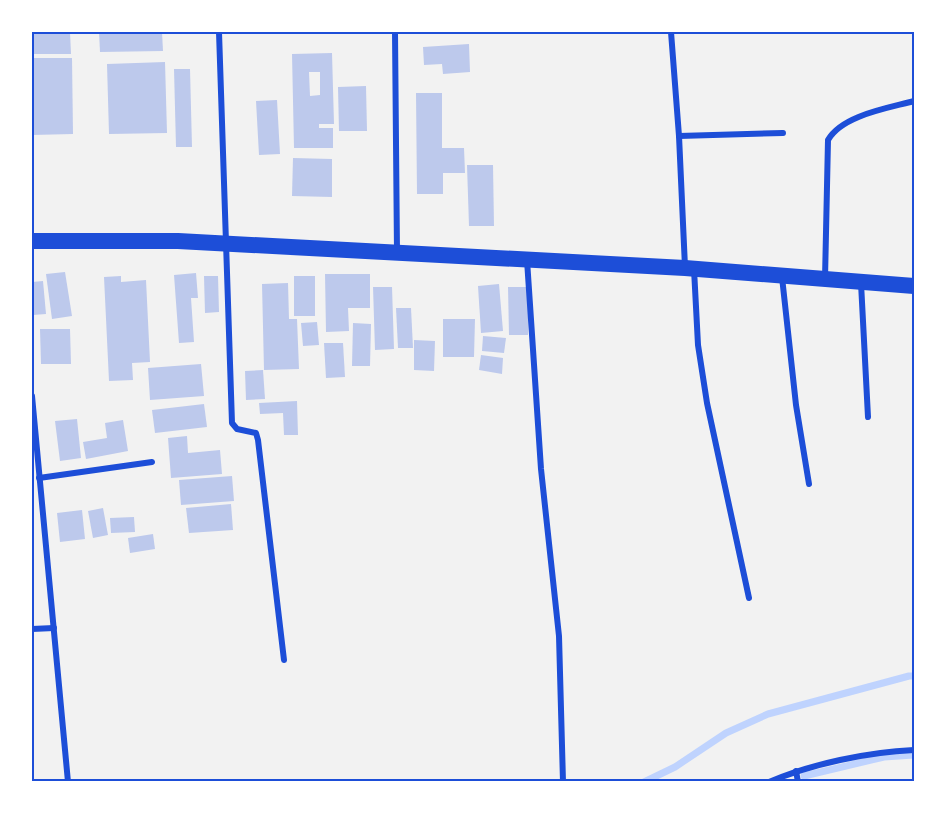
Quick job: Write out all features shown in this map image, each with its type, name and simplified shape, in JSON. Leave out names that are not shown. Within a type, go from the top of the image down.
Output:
[{"type":"highway","points":[[32,241],[178,242],[689,268],[915,285]]},
{"type":"street","points":[[219,32],[232,423],[237,429],[256,433],[258,440],[284,660]]},
{"type":"street","points":[[395,32],[397,253]]},
{"type":"street","points":[[671,32],[689,268],[698,345],[707,403],[749,598]]},
{"type":"street","points":[[825,280],[828,140],[833,132],[842,125],[866,115],[915,101]]},
{"type":"street","points":[[679,136],[783,133]]},
{"type":"street","points":[[527,260],[541,469],[559,636],[563,782]]},
{"type":"street","points":[[782,276],[796,405],[809,484]]},
{"type":"street","points":[[861,282],[868,417]]},
{"type":"street","points":[[32,396],[68,782]]},
{"type":"street","points":[[39,478],[152,462]]},
{"type":"street","points":[[32,629],[54,628]]},
{"type":"street","points":[[769,782],[796,771],[890,751],[915,750]]},
{"type":"street","points":[[796,771],[798,782]]},
{"type":"building","points":[[32,32],[70,32],[71,54],[32,54]]},
{"type":"building","points":[[99,32],[162,32],[163,51],[100,52]]},
{"type":"building","points":[[469,44],[470,72],[443,74],[442,64],[424,65],[423,47]]},
{"type":"building","points":[[332,53],[334,124],[319,124],[319,128],[333,128],[333,148],[294,148],[292,54]],"holes":[[[309,72],[320,72],[320,95],[310,96]]]},
{"type":"building","points":[[32,58],[72,58],[73,134],[32,135]]},
{"type":"building","points":[[165,62],[167,133],[109,134],[107,64]]},
{"type":"building","points":[[174,69],[190,69],[192,147],[176,147]]},
{"type":"building","points":[[366,86],[367,131],[339,131],[338,87]]},
{"type":"building","points":[[416,93],[442,93],[442,148],[464,148],[465,173],[443,173],[443,194],[417,194]]},
{"type":"building","points":[[277,100],[280,154],[259,155],[256,101]]},
{"type":"building","points":[[293,158],[332,159],[332,197],[292,196]]},
{"type":"building","points":[[467,165],[493,165],[494,226],[469,226]]},
{"type":"building","points":[[65,272],[72,316],[52,319],[46,274]]},
{"type":"building","points":[[196,273],[198,298],[191,298],[194,342],[179,343],[174,275]]},
{"type":"building","points":[[325,274],[370,274],[370,308],[348,308],[349,331],[326,332]]},
{"type":"building","points":[[121,276],[121,282],[146,280],[150,362],[132,363],[133,380],[109,381],[104,277]]},
{"type":"building","points":[[204,276],[218,276],[219,312],[205,313]]},
{"type":"building","points":[[294,276],[315,276],[315,316],[294,316]]},
{"type":"building","points":[[43,281],[46,314],[33,315],[32,282]]},
{"type":"building","points":[[288,283],[289,319],[297,319],[299,369],[264,370],[262,284]]},
{"type":"building","points":[[499,284],[503,331],[481,333],[478,286]]},
{"type":"building","points":[[373,287],[392,287],[394,349],[375,350]]},
{"type":"building","points":[[508,287],[528,287],[528,335],[509,335]]},
{"type":"building","points":[[396,308],[411,308],[413,348],[398,348]]},
{"type":"building","points":[[443,319],[475,319],[474,357],[443,357]]},
{"type":"building","points":[[317,322],[319,345],[303,346],[301,323]]},
{"type":"building","points":[[353,323],[371,324],[370,366],[352,366]]},
{"type":"building","points":[[40,329],[70,329],[71,364],[41,364]]},
{"type":"building","points":[[483,336],[506,338],[504,353],[482,351]]},
{"type":"building","points":[[414,340],[435,341],[434,371],[414,370]]},
{"type":"building","points":[[324,343],[343,343],[345,377],[326,378]]},
{"type":"building","points":[[481,355],[503,358],[502,374],[479,370]]},
{"type":"building","points":[[201,364],[204,396],[150,400],[148,368]]},
{"type":"building","points":[[263,370],[265,399],[246,400],[245,371]]},
{"type":"building","points":[[297,401],[298,435],[284,435],[283,413],[260,414],[259,403]]},
{"type":"building","points":[[204,404],[207,427],[155,433],[152,410]]},
{"type":"building","points":[[77,419],[81,458],[60,461],[55,421]]},
{"type":"building","points":[[123,420],[128,451],[86,459],[83,442],[107,438],[105,423]]},
{"type":"building","points":[[187,436],[188,453],[220,450],[222,474],[171,478],[168,438]]},
{"type":"building","points":[[232,476],[234,501],[181,505],[179,480]]},
{"type":"building","points":[[231,504],[233,530],[189,533],[186,508]]},
{"type":"building","points":[[103,508],[108,535],[93,538],[88,511]]},
{"type":"building","points":[[82,510],[85,539],[60,542],[57,513]]},
{"type":"building","points":[[134,517],[135,532],[111,533],[110,518]]},
{"type":"building","points":[[153,534],[155,549],[130,553],[128,538]]},
{"type":"waterway","points":[[644,782],[675,767],[726,733],[768,714],[914,676]]},
{"type":"waterway","points":[[804,776],[884,757],[914,755]]}]
